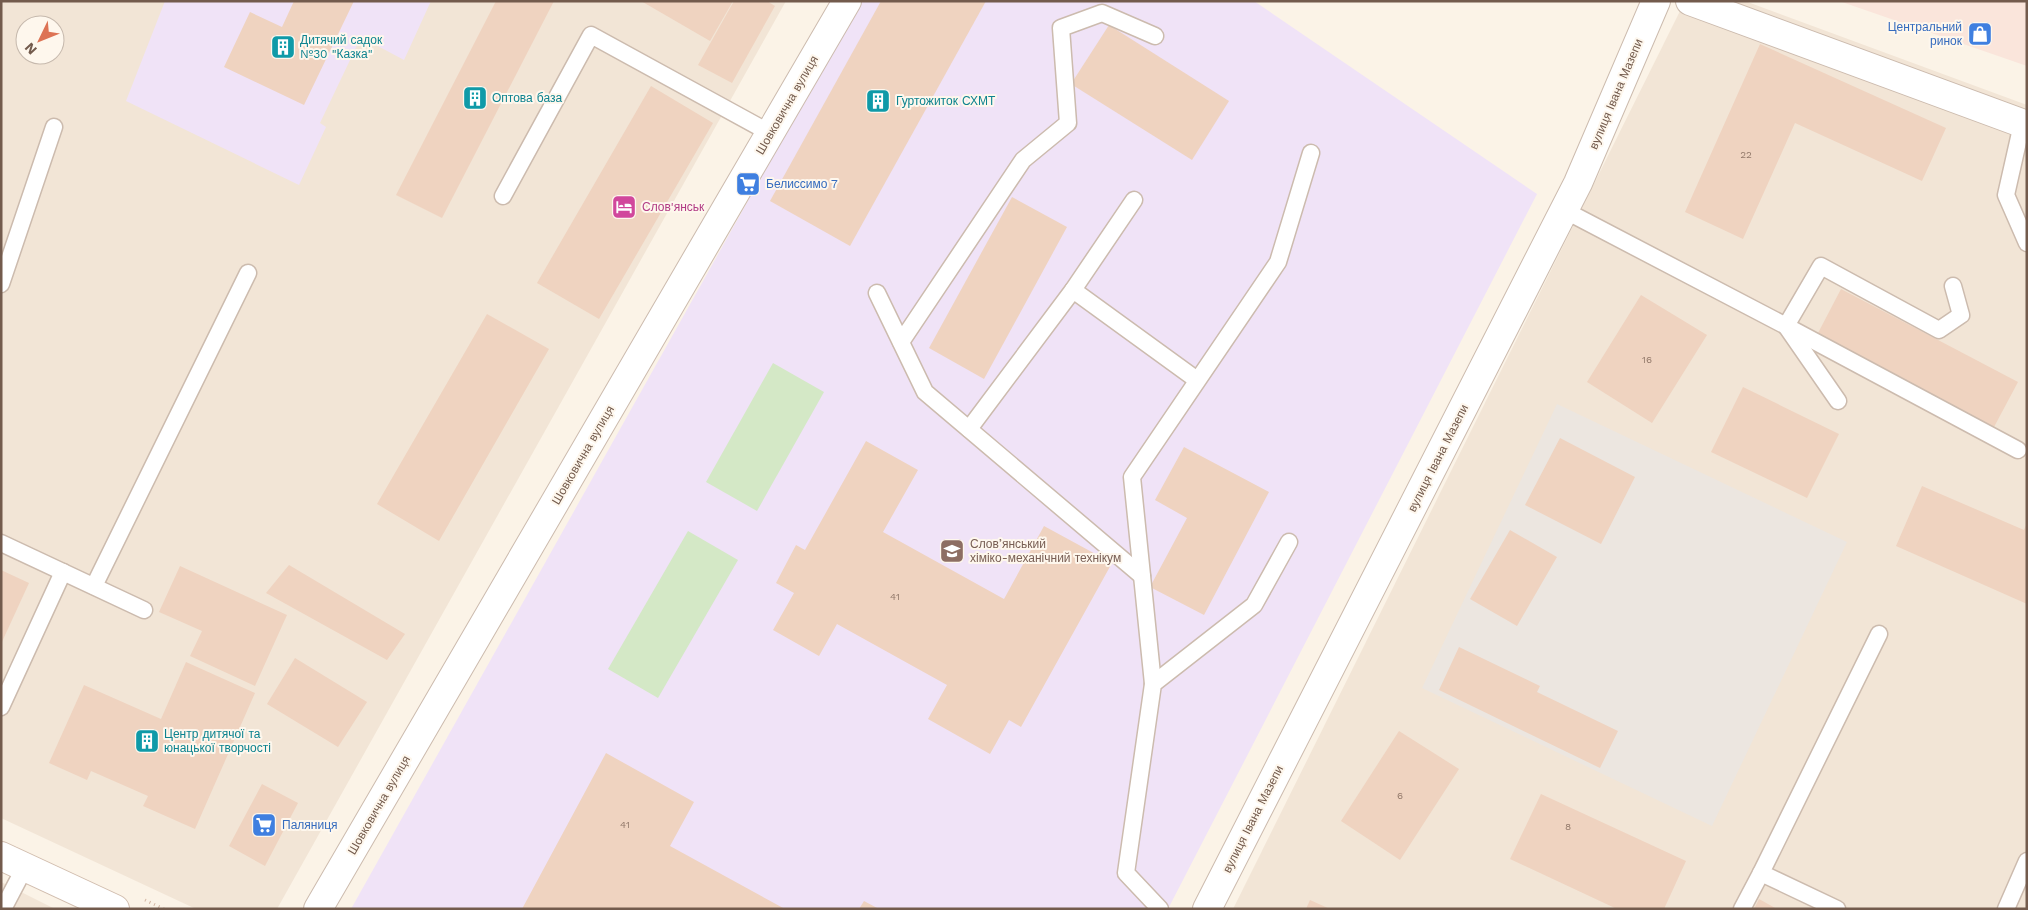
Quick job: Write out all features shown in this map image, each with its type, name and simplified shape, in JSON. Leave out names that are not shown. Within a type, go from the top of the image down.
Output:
[{"type":"street","name":"Шовковична вулиця","points":[[318,909],[847,1]]},
{"type":"street","name":"вулиця Івана Мазепи","points":[[1207,909],[1578,183],[1656,1]]},
{"type":"street","points":[[1690,1],[2025,125]]},
{"type":"street","points":[[13,862],[115,909]]},
{"type":"lane","points":[[901,342],[1023,160],[1068,122],[1061,28],[1102,13],[1155,36]]},
{"type":"lane","points":[[503,196],[591,35],[770,133]]},
{"type":"lane","points":[[2025,125],[2006,196],[2027,243]]},
{"type":"lane","points":[[1,284],[54,127]]},
{"type":"lane","points":[[1160,909],[1126,873],[1153,684],[1132,477],[1278,262],[1312,153]]},
{"type":"lane","points":[[969,429],[1073,290],[1134,200]]},
{"type":"lane","points":[[1564,210],[2018,450]]},
{"type":"lane","points":[[1786,326],[1821,266],[1940,330],[1961,316],[1953,286]]},
{"type":"lane","points":[[94,586],[248,274]]},
{"type":"lane","points":[[1073,290],[1197,380]]},
{"type":"lane","points":[[876,293],[925,392],[1142,576]]},
{"type":"lane","points":[[1786,326],[1838,401]]},
{"type":"lane","points":[[1153,684],[1254,605],[1289,542]]},
{"type":"lane","points":[[1,543],[144,610]]},
{"type":"lane","points":[[1,707],[64,572]]},
{"type":"lane","points":[[1742,909],[1878,634]]},
{"type":"lane","points":[[2006,909],[2027,861]]},
{"type":"lane","points":[[3,909],[13,862]]},
{"type":"lane","points":[[1761,873],[1837,909]]},
{"type":"shaded area","points":[[1,1],[786,1],[277,909],[196,909],[1,818]]},
{"type":"shaded area","points":[[165,1],[431,1],[404,60],[361,37],[320,123],[326,127],[299,185],[126,101]]},
{"type":"shaded area","name":"Слов’янський хіміко-механічний технікум","points":[[860,1],[1254,1],[1537,194],[1168,909],[351,909]]},
{"type":"shaded area","points":[[1685,1],[1745,1],[2027,105],[2027,909],[1233,909]]},
{"type":"shaded area","name":"Центральний ринок","points":[[1839,1],[2027,1],[2027,66]]},
{"type":"shaded area","points":[[1557,404],[1847,542],[1712,826],[1422,688]]},
{"type":"shaded area","points":[[1,882],[55,909],[1,909]]},
{"type":"green space","points":[[773,363],[824,392],[757,511],[706,482]]},
{"type":"green space","points":[[688,531],[738,560],[658,698],[608,669]]},
{"type":"building","name":"Дитячий садок №30 \"Казка\"","points":[[294,1],[354,1],[304,105],[224,67],[250,12],[282,27]]},
{"type":"building","name":"Оптова база","points":[[496,1],[554,1],[442,218],[396,195]]},
{"type":"building","points":[[641,1],[733,1],[710,41]]},
{"type":"building","points":[[734,1],[767,1],[775,6],[732,83],[698,65]]},
{"type":"building","name":"Гуртожиток СХМТ","points":[[881,1],[986,1],[850,246],[770,201]]},
{"type":"building","points":[[1109,25],[1229,101],[1192,160],[1071,84]]},
{"type":"building","points":[[1760,44],[1946,128],[1922,181],[1795,123],[1743,239],[1685,212]]},
{"type":"building","points":[[651,86],[713,123],[599,319],[537,283]]},
{"type":"building","points":[[1012,197],[1067,227],[984,379],[929,348]]},
{"type":"building","points":[[1841,289],[2018,382],[1994,427],[1817,335]]},
{"type":"building","points":[[1641,295],[1707,335],[1652,423],[1587,382]]},
{"type":"building","points":[[487,314],[549,349],[439,541],[377,504]]},
{"type":"building","points":[[1743,387],[1839,434],[1807,498],[1711,452]]},
{"type":"building","points":[[1560,438],[1635,477],[1601,544],[1525,505]]},
{"type":"building","points":[[866,441],[918,470],[883,532],[1004,599],[1044,526],[1112,563],[1021,727],[1009,720],[990,754],[928,719],[947,685],[837,624],[819,656],[773,630],[794,593],[776,583],[796,545],[805,550]]},
{"type":"building","points":[[1184,447],[1269,492],[1204,615],[1150,587],[1187,518],[1155,500]]},
{"type":"building","points":[[1922,486],[2024,530],[2027,523],[2027,604],[1896,546]]},
{"type":"building","points":[[1510,530],[1557,557],[1517,626],[1470,599]]},
{"type":"building","points":[[289,565],[405,634],[387,660],[266,593]]},
{"type":"building","points":[[180,566],[287,615],[255,686],[190,656],[202,631],[159,612]]},
{"type":"building","points":[[1,570],[29,583],[1,644]]},
{"type":"building","points":[[1459,647],[1540,686],[1537,692],[1618,731],[1600,768],[1439,690]]},
{"type":"building","points":[[295,658],[367,702],[338,747],[267,704]]},
{"type":"building","name":"Центр дитячої та юнацької творчості","points":[[186,662],[255,693],[195,829],[143,806],[148,796],[91,771],[87,780],[49,763],[84,685],[161,719]]},
{"type":"building","points":[[1399,731],[1459,769],[1400,860],[1341,821]]},
{"type":"building","points":[[606,753],[694,802],[670,846],[785,909],[522,909]]},
{"type":"building","name":"Паляниця","points":[[262,784],[298,803],[265,866],[229,846]]},
{"type":"building","points":[[1541,794],[1686,861],[1664,909],[1617,909],[1510,859]]},
{"type":"building","points":[[1759,899],[1777,909],[1754,909]]},
{"type":"building","points":[[1310,900],[1330,909],[1306,909]]},
{"type":"building","points":[[864,901],[879,909],[859,909]]},
{"type":"place","name":"Центральний ринок","points":[[1980,34]]},
{"type":"place","name":"Дитячий садок №30 \"Казка\"","points":[[283,47]]},
{"type":"place","name":"Оптова база","points":[[475,98]]},
{"type":"place","name":"Гуртожиток СХМТ","points":[[878,101]]},
{"type":"place","name":"Белиссимо 7","points":[[748,184]]},
{"type":"place","name":"Слов'янськ","points":[[624,207]]},
{"type":"place","name":"Слов’янський хіміко-механічний технікум","points":[[952,551]]},
{"type":"place","name":"Центр дитячої та юнацької творчості","points":[[147,741]]},
{"type":"place","name":"Паляниця","points":[[264,825]]}]
